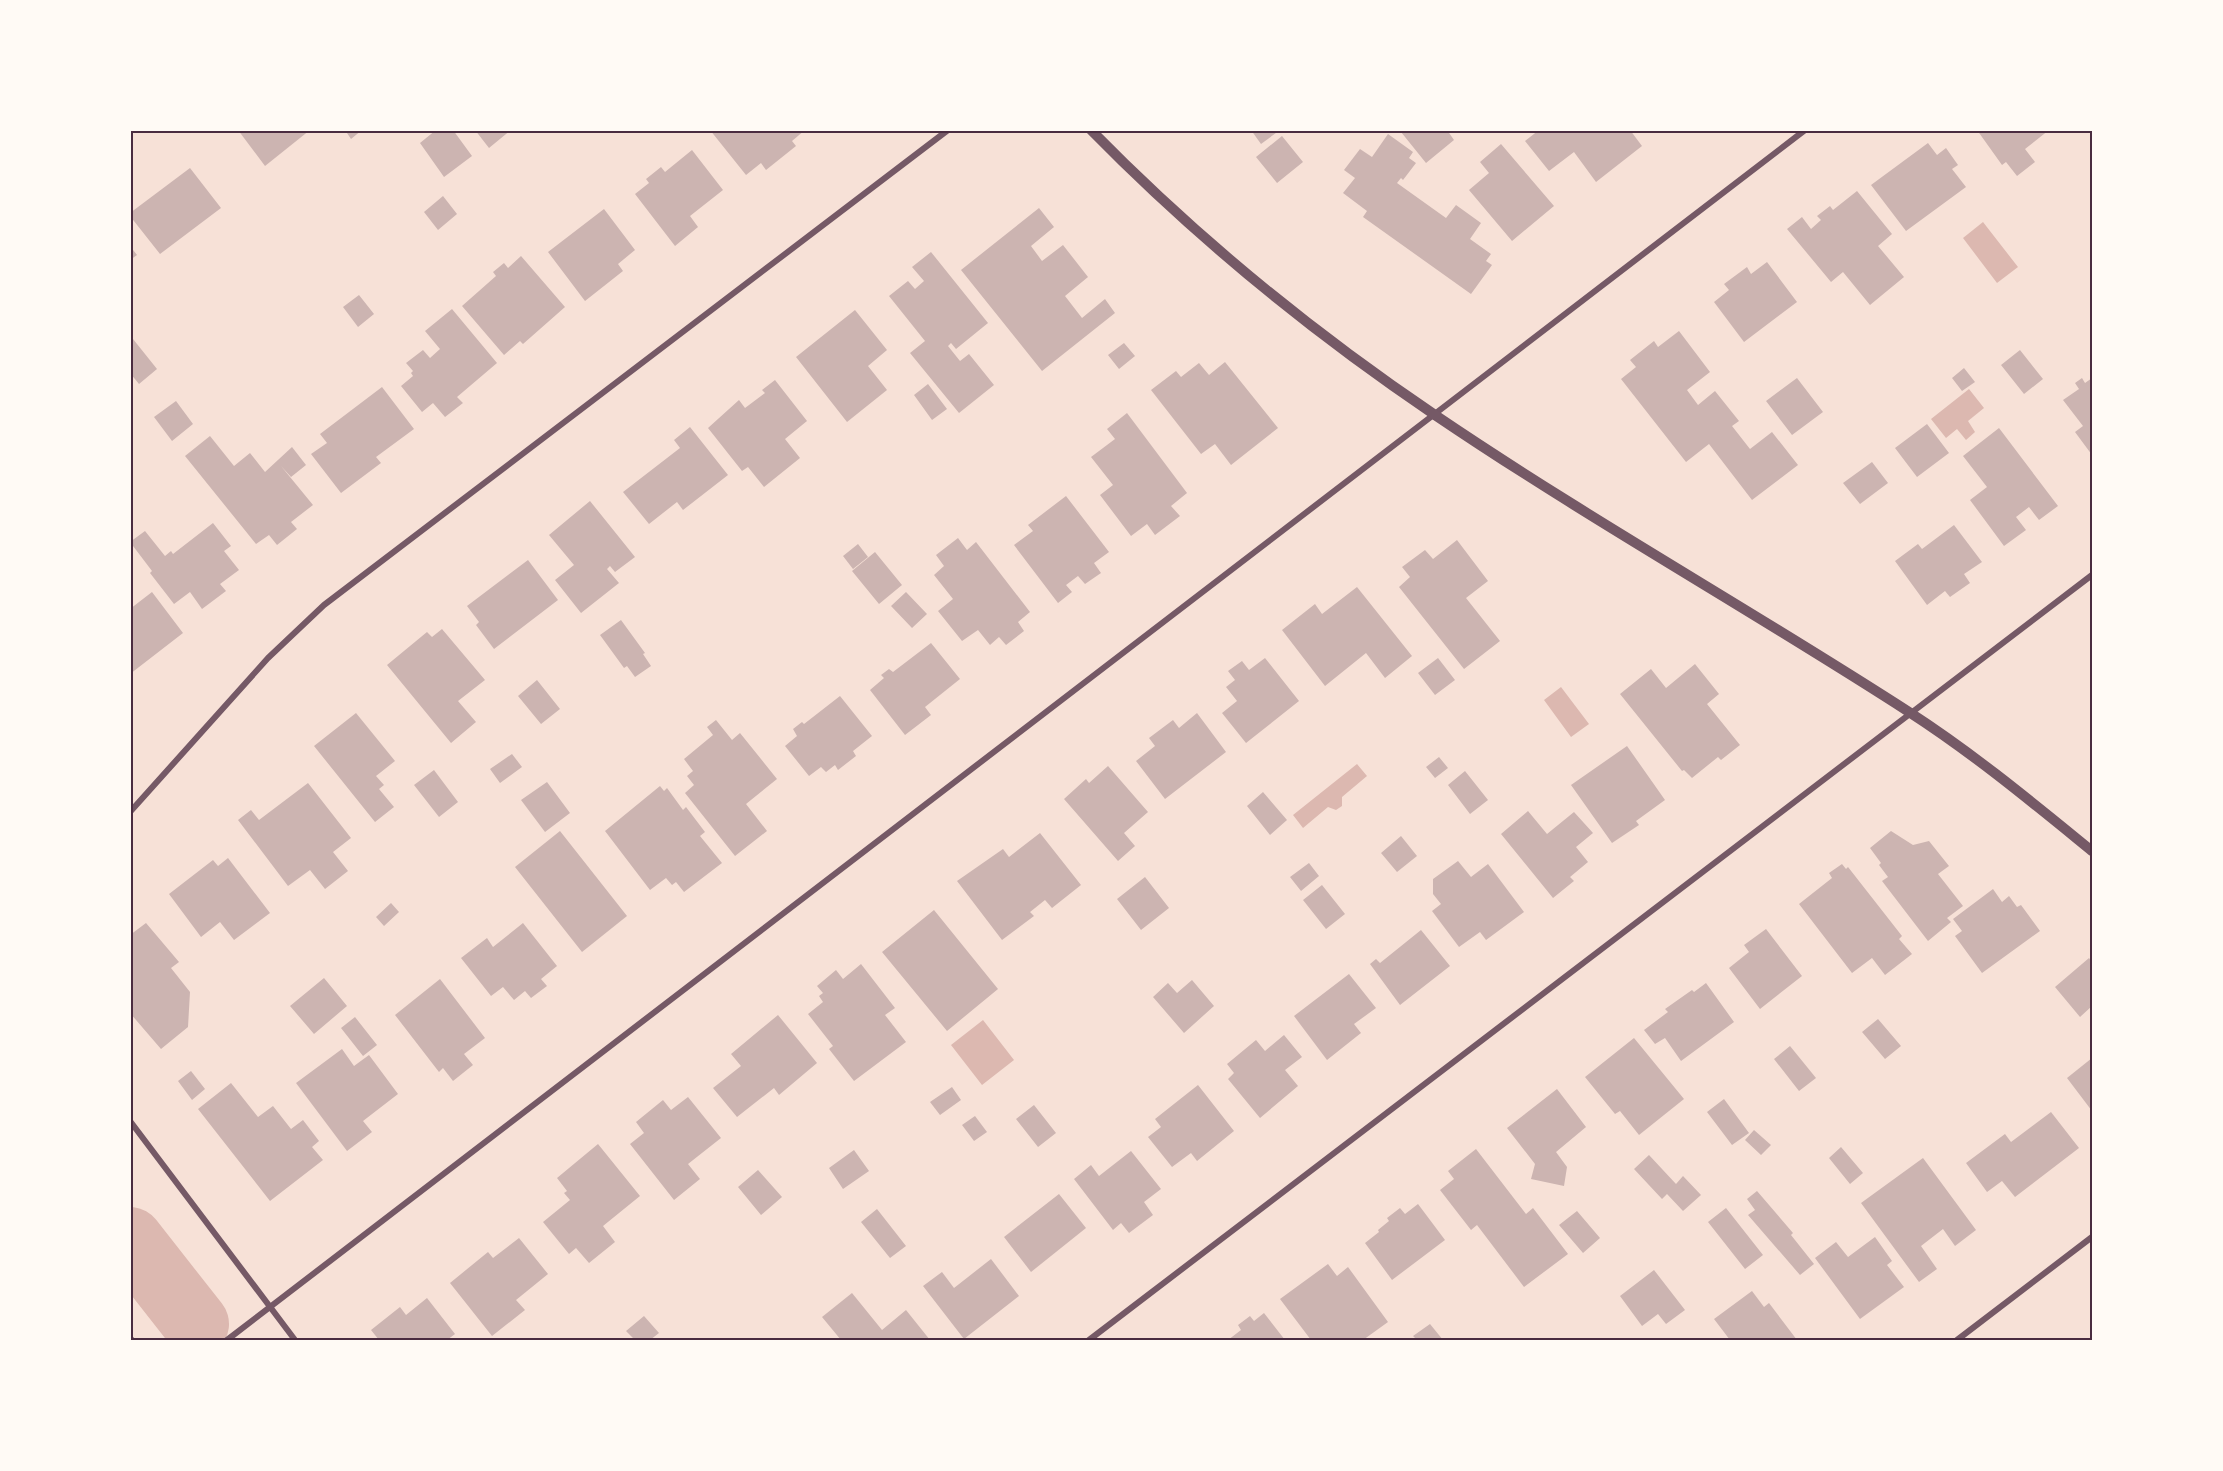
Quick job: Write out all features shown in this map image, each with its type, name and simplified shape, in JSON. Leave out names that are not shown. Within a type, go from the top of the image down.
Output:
[{"type":"street","points":[[130,812],[268,658],[324,605],[948,130]]},
{"type":"street","points":[[1091,130],[1121,161],[1221,251],[1331,340],[1434,415],[1565,500],[1911,714],[1992,770],[2092,851]]},
{"type":"street","points":[[227,1341],[1805,130]]},
{"type":"street","points":[[1089,1341],[2092,575]]},
{"type":"street","points":[[130,1121],[295,1341]]},
{"type":"street","points":[[1957,1341],[2092,1237]]},
{"type":"shaded area","points":[[1983,222],[2018,267],[1997,283],[1963,238]]},
{"type":"shaded area","points":[[1969,389],[1984,408],[1968,421],[1975,432],[1966,440],[1957,429],[1946,438],[1931,419]]},
{"type":"shaded area","points":[[1561,687],[1589,724],[1571,737],[1544,700]]},
{"type":"shaded area","points":[[1357,764],[1367,776],[1342,797],[1342,806],[1336,810],[1328,807],[1303,828],[1293,815]]},
{"type":"shaded area","points":[[983,1020],[1014,1060],[982,1085],[951,1045]]},
{"type":"building","points":[[238,130],[310,130],[265,166]]},
{"type":"building","points":[[345,130],[362,130],[351,139]]},
{"type":"building","points":[[436,130],[453,130],[472,156],[444,177],[420,143]]},
{"type":"building","points":[[475,130],[511,130],[489,148]]},
{"type":"building","points":[[710,130],[805,130],[792,141],[796,146],[766,170],[761,163],[746,175]]},
{"type":"building","points":[[1251,130],[1280,130],[1261,144]]},
{"type":"building","points":[[1402,130],[1447,130],[1454,140],[1426,163],[1401,132]]},
{"type":"building","points":[[1539,130],[1630,130],[1642,146],[1596,182],[1574,152],[1549,171],[1525,141]]},
{"type":"building","points":[[1977,130],[2049,130],[2025,149],[2035,162],[2017,176],[2006,162],[2002,165]]},
{"type":"building","points":[[1388,134],[1413,152],[1409,158],[1416,163],[1403,180],[1401,178],[1397,183],[1446,218],[1456,205],[1481,223],[1470,239],[1491,254],[1486,261],[1492,265],[1471,294],[1363,217],[1367,211],[1343,193],[1355,178],[1344,170],[1360,149],[1372,157]]},
{"type":"building","points":[[1282,136],[1303,162],[1277,183],[1256,157]]},
{"type":"building","points":[[1928,143],[1937,155],[1946,148],[1958,165],[1952,169],[1966,187],[1906,231],[1871,185]]},
{"type":"building","points":[[1501,144],[1554,206],[1512,241],[1469,190],[1489,173],[1480,162]]},
{"type":"building","points":[[692,150],[723,190],[690,216],[698,227],[675,246],[635,194],[649,183],[646,179],[661,167],[665,172]]},
{"type":"building","points":[[190,168],[221,208],[160,254],[130,213]]},
{"type":"building","points":[[1857,191],[1892,234],[1878,246],[1904,277],[1870,305],[1843,272],[1831,282],[1787,229],[1802,217],[1811,229],[1821,220],[1817,216],[1830,206],[1833,210]]},
{"type":"building","points":[[443,196],[457,214],[438,230],[424,212]]},
{"type":"building","points":[[1039,208],[1054,227],[1031,246],[1042,261],[1063,245],[1088,277],[1065,296],[1082,318],[1105,299],[1115,313],[1042,371],[961,270]]},
{"type":"building","points":[[604,209],[635,250],[618,264],[623,271],[585,301],[548,252]]},
{"type":"building","points":[[130,246],[137,255],[130,260]]},
{"type":"building","points":[[931,252],[988,323],[956,349],[951,343],[948,346],[960,361],[969,354],[994,385],[959,413],[910,353],[925,341],[889,296],[908,281],[915,289],[924,281],[912,267]]},
{"type":"building","points":[[521,256],[565,307],[523,344],[520,341],[504,355],[462,306],[496,276],[493,272],[504,263],[508,268]]},
{"type":"building","points":[[1767,262],[1797,302],[1744,342],[1714,302],[1729,290],[1724,284],[1747,267],[1751,274]]},
{"type":"building","points":[[359,295],[374,314],[358,327],[343,307]]},
{"type":"building","points":[[452,309],[497,363],[457,397],[463,403],[445,417],[433,403],[422,412],[401,386],[413,376],[411,373],[413,371],[406,363],[423,350],[430,358],[440,349],[425,331]]},
{"type":"building","points":[[855,310],[887,350],[868,366],[887,390],[847,422],[796,357]]},
{"type":"building","points":[[1679,331],[1710,372],[1687,390],[1698,405],[1715,391],[1739,421],[1732,426],[1750,449],[1772,432],[1798,465],[1752,500],[1709,444],[1686,462],[1621,379],[1636,367],[1630,360],[1654,341],[1658,347]]},
{"type":"building","points":[[133,339],[157,369],[139,384],[130,373],[130,341]]},
{"type":"building","points":[[1124,343],[1135,356],[1119,369],[1108,355]]},
{"type":"building","points":[[2020,350],[2043,379],[2024,394],[2001,365]]},
{"type":"building","points":[[1225,362],[1278,428],[1231,465],[1215,444],[1201,454],[1151,390],[1176,371],[1181,377],[1199,363],[1209,375]]},
{"type":"building","points":[[1964,368],[1975,382],[1962,391],[1952,378]]},
{"type":"building","points":[[1797,378],[1823,412],[1792,435],[1766,401]]},
{"type":"building","points":[[2082,378],[2085,383],[2092,378],[2092,455],[2075,432],[2083,426],[2063,400],[2079,389],[2075,383]]},
{"type":"building","points":[[775,380],[807,421],[785,439],[800,458],[764,487],[748,467],[742,471],[708,428],[739,400],[745,408],[765,393],[762,390]]},
{"type":"building","points":[[928,384],[947,409],[932,420],[914,395]]},
{"type":"building","points":[[382,387],[414,429],[376,457],[381,463],[341,493],[311,454],[327,443],[320,434]]},
{"type":"building","points":[[176,401],[193,424],[172,441],[154,417]]},
{"type":"building","points":[[1127,413],[1187,493],[1171,506],[1180,516],[1155,535],[1147,524],[1131,536],[1100,495],[1113,485],[1091,457],[1115,439],[1107,429]]},
{"type":"building","points":[[1927,424],[1949,453],[1917,477],[1895,448]]},
{"type":"building","points":[[690,427],[728,475],[683,510],[677,502],[649,524],[623,492],[680,448],[674,440]]},
{"type":"building","points":[[1999,428],[2058,506],[2039,520],[2029,507],[2016,517],[2026,530],[2004,546],[1970,500],[1987,487],[1963,456]]},
{"type":"building","points":[[210,436],[234,466],[250,453],[265,472],[292,447],[306,465],[291,477],[281,466],[313,505],[291,522],[297,529],[277,545],[269,535],[256,544],[185,456]]},
{"type":"building","points":[[1872,462],[1888,483],[1860,504],[1843,483]]},
{"type":"building","points":[[1066,496],[1109,552],[1094,563],[1101,573],[1085,584],[1078,576],[1066,585],[1072,592],[1058,603],[1014,545],[1033,531],[1028,525]]},
{"type":"building","points":[[590,501],[635,557],[615,572],[610,566],[607,569],[619,583],[581,613],[555,580],[574,565],[549,535]]},
{"type":"building","points":[[213,523],[231,546],[224,551],[239,570],[220,584],[226,591],[202,609],[190,592],[174,604],[130,542],[145,531],[165,556],[171,551],[173,554]]},
{"type":"building","points":[[1954,525],[1982,562],[1964,574],[1970,583],[1950,597],[1945,591],[1927,605],[1895,561],[1918,544],[1922,549]]},
{"type":"building","points":[[958,538],[967,550],[976,542],[1030,612],[1018,622],[1024,631],[1006,645],[999,637],[990,645],[978,630],[962,641],[938,611],[953,599],[934,575],[944,566],[936,555]]},
{"type":"building","points":[[1457,540],[1488,581],[1466,598],[1500,641],[1464,669],[1399,587],[1410,577],[1402,567],[1425,550],[1433,559]]},
{"type":"building","points":[[858,544],[868,557],[853,569],[843,556]]},
{"type":"building","points":[[875,552],[902,585],[879,604],[852,571]]},
{"type":"building","points":[[528,560],[558,600],[494,649],[476,625],[479,622],[467,606]]},
{"type":"building","points":[[1357,587],[1412,656],[1385,678],[1366,653],[1325,686],[1282,630],[1315,604],[1322,614]]},
{"type":"building","points":[[152,592],[183,633],[130,674],[130,609]]},
{"type":"building","points":[[906,592],[927,614],[912,628],[891,606]]},
{"type":"building","points":[[621,620],[645,653],[643,654],[651,666],[635,677],[627,666],[624,668],[600,635]]},
{"type":"building","points":[[442,629],[485,680],[458,701],[476,722],[451,743],[387,665],[427,632],[432,637]]},
{"type":"building","points":[[931,643],[960,679],[925,707],[931,715],[905,735],[870,690],[884,678],[881,675],[889,669],[893,672]]},
{"type":"building","points":[[1265,658],[1299,701],[1246,743],[1222,713],[1237,701],[1226,687],[1235,680],[1228,671],[1242,661],[1249,670]]},
{"type":"building","points":[[1438,658],[1455,680],[1435,695],[1418,673]]},
{"type":"building","points":[[1695,664],[1719,694],[1707,704],[1740,745],[1721,760],[1718,757],[1692,778],[1684,770],[1682,771],[1620,694],[1651,669],[1666,688]]},
{"type":"building","points":[[537,680],[560,709],[541,724],[518,696]]},
{"type":"building","points":[[840,696],[872,736],[853,751],[856,756],[838,770],[835,765],[826,772],[821,767],[809,776],[785,746],[797,736],[793,729],[802,722],[804,724]]},
{"type":"building","points":[[356,713],[395,761],[376,776],[384,785],[379,789],[394,807],[375,822],[314,746]]},
{"type":"building","points":[[1197,713],[1226,752],[1165,799],[1136,761],[1155,746],[1149,738],[1173,720],[1179,728]]},
{"type":"building","points":[[716,720],[732,740],[740,733],[777,779],[746,804],[767,831],[735,856],[685,793],[694,785],[687,776],[693,771],[684,759],[713,735],[707,727]]},
{"type":"building","points":[[1627,746],[1665,800],[1636,821],[1639,825],[1612,843],[1571,785]]},
{"type":"building","points":[[512,754],[522,767],[500,783],[490,769]]},
{"type":"building","points":[[1439,757],[1448,768],[1435,778],[1426,767]]},
{"type":"building","points":[[1108,766],[1148,812],[1124,833],[1135,846],[1118,861],[1064,799],[1086,779],[1089,783]]},
{"type":"building","points":[[434,770],[458,802],[439,817],[414,785]]},
{"type":"building","points":[[1465,771],[1488,800],[1470,814],[1448,785]]},
{"type":"building","points":[[547,782],[570,813],[545,832],[521,800]]},
{"type":"building","points":[[308,783],[351,838],[333,852],[348,871],[325,889],[310,870],[288,886],[238,820],[251,810],[259,820]]},
{"type":"building","points":[[660,786],[664,791],[667,788],[683,810],[686,807],[705,832],[700,836],[722,863],[684,892],[676,882],[672,885],[666,878],[650,890],[605,831]]},
{"type":"building","points":[[1263,792],[1287,820],[1270,835],[1247,806]]},
{"type":"building","points":[[1528,811],[1547,834],[1574,812],[1593,833],[1576,847],[1588,862],[1570,877],[1574,881],[1553,898],[1501,834]]},
{"type":"building","points":[[560,831],[627,916],[582,952],[515,867]]},
{"type":"building","points":[[1891,831],[1913,845],[1929,841],[1949,866],[1938,874],[1963,906],[1947,918],[1951,922],[1928,941],[1882,881],[1888,877],[1870,848]]},
{"type":"building","points":[[1040,833],[1081,885],[1052,908],[1045,900],[1030,912],[1034,916],[1002,940],[957,881],[1003,849],[1009,857]]},
{"type":"building","points":[[1401,836],[1417,856],[1397,872],[1381,853]]},
{"type":"building","points":[[228,858],[270,913],[234,940],[220,922],[201,937],[169,894],[213,860],[218,866]]},
{"type":"building","points":[[1458,861],[1471,877],[1488,864],[1524,912],[1486,940],[1480,932],[1459,947],[1432,911],[1441,904],[1433,894],[1433,879]]},
{"type":"building","points":[[1309,863],[1319,876],[1301,891],[1290,877]]},
{"type":"building","points":[[1842,864],[1846,869],[1848,867],[1902,936],[1899,939],[1912,954],[1885,975],[1872,958],[1852,973],[1799,904],[1832,878],[1829,873]]},
{"type":"building","points":[[1145,877],[1169,908],[1141,930],[1117,899]]},
{"type":"building","points":[[1322,885],[1345,914],[1326,929],[1303,900]]},
{"type":"building","points":[[1993,889],[2002,902],[2009,896],[2017,907],[2021,905],[2040,931],[1982,973],[1955,936],[1962,931],[1953,919]]},
{"type":"building","points":[[391,903],[399,912],[384,926],[376,917]]},
{"type":"building","points":[[934,910],[998,989],[947,1031],[882,952]]},
{"type":"building","points":[[146,923],[179,962],[171,968],[190,992],[188,1027],[161,1049],[130,1013],[130,935]]},
{"type":"building","points":[[523,923],[557,966],[541,979],[547,986],[531,998],[525,991],[514,1000],[503,987],[491,996],[461,958],[487,938],[493,947]]},
{"type":"building","points":[[1766,929],[1802,976],[1760,1009],[1729,968],[1749,952],[1744,945]]},
{"type":"building","points":[[1421,930],[1450,966],[1400,1005],[1370,964],[1376,959],[1380,963]]},
{"type":"building","points":[[2089,958],[2092,962],[2092,1006],[2080,1017],[2055,987]]},
{"type":"building","points":[[861,964],[895,1008],[885,1015],[906,1042],[854,1081],[829,1049],[833,1046],[808,1014],[823,1002],[819,996],[823,993],[817,986],[836,970],[843,979]]},
{"type":"building","points":[[1349,974],[1376,1008],[1354,1024],[1361,1033],[1327,1060],[1294,1016]]},
{"type":"building","points":[[324,978],[347,1006],[314,1034],[290,1006]]},
{"type":"building","points":[[440,979],[485,1038],[464,1054],[473,1065],[453,1081],[443,1068],[439,1072],[395,1015]]},
{"type":"building","points":[[1192,980],[1214,1006],[1184,1033],[1153,997],[1168,983],[1177,993]]},
{"type":"building","points":[[1706,983],[1734,1022],[1681,1061],[1665,1038],[1655,1044],[1644,1030],[1668,1012],[1665,1009]]},
{"type":"building","points":[[778,1015],[817,1063],[779,1095],[774,1088],[737,1117],[713,1088],[741,1066],[731,1054]]},
{"type":"building","points":[[355,1017],[377,1045],[363,1056],[341,1028]]},
{"type":"building","points":[[1878,1019],[1901,1046],[1885,1059],[1862,1032]]},
{"type":"building","points":[[1284,1035],[1302,1057],[1285,1070],[1298,1086],[1260,1118],[1228,1079],[1234,1073],[1227,1064],[1256,1040],[1265,1051]]},
{"type":"building","points":[[1634,1038],[1684,1099],[1639,1135],[1620,1111],[1615,1114],[1585,1077]]},
{"type":"building","points":[[1790,1046],[1816,1078],[1799,1091],[1774,1059]]},
{"type":"building","points":[[342,1049],[354,1066],[369,1055],[398,1094],[363,1121],[372,1132],[347,1151],[296,1083]]},
{"type":"building","points":[[2092,1058],[2092,1111],[2067,1078]]},
{"type":"building","points":[[191,1071],[205,1089],[192,1100],[178,1081]]},
{"type":"building","points":[[231,1083],[258,1117],[273,1106],[291,1129],[303,1120],[319,1141],[312,1147],[323,1160],[270,1201],[198,1109]]},
{"type":"building","points":[[1198,1085],[1234,1131],[1197,1161],[1191,1153],[1172,1167],[1148,1137],[1161,1127],[1155,1119]]},
{"type":"building","points":[[952,1087],[961,1100],[940,1115],[930,1102]]},
{"type":"building","points":[[1557,1089],[1586,1127],[1556,1152],[1567,1167],[1564,1186],[1531,1179],[1535,1164],[1507,1128]]},
{"type":"building","points":[[688,1097],[721,1138],[688,1164],[700,1179],[674,1200],[630,1144],[644,1133],[636,1122],[663,1100],[671,1110]]},
{"type":"building","points":[[1724,1099],[1749,1133],[1732,1145],[1707,1112]]},
{"type":"building","points":[[1034,1105],[1056,1133],[1038,1147],[1016,1119]]},
{"type":"building","points":[[2051,1112],[2079,1148],[2015,1197],[2002,1181],[1987,1192],[1966,1163],[2005,1134],[2011,1142]]},
{"type":"building","points":[[975,1116],[987,1132],[974,1141],[962,1125]]},
{"type":"building","points":[[1754,1130],[1771,1145],[1761,1155],[1745,1140]]},
{"type":"building","points":[[598,1144],[640,1196],[603,1226],[615,1242],[589,1263],[576,1248],[569,1254],[543,1222],[570,1200],[564,1193],[567,1191],[557,1178]]},
{"type":"building","points":[[1841,1147],[1863,1173],[1850,1184],[1829,1158]]},
{"type":"building","points":[[1476,1149],[1526,1214],[1533,1208],[1568,1254],[1524,1287],[1477,1225],[1471,1230],[1440,1190],[1454,1179],[1448,1171]]},
{"type":"building","points":[[854,1150],[869,1171],[843,1189],[829,1168]]},
{"type":"building","points":[[1131,1151],[1161,1189],[1144,1202],[1153,1215],[1129,1233],[1121,1223],[1113,1230],[1074,1179],[1091,1165],[1099,1176]]},
{"type":"building","points":[[1649,1155],[1676,1184],[1683,1176],[1701,1195],[1683,1211],[1667,1194],[1662,1199],[1634,1169]]},
{"type":"building","points":[[1923,1158],[1976,1230],[1955,1246],[1943,1229],[1921,1246],[1937,1269],[1919,1282],[1861,1203]]},
{"type":"building","points":[[758,1170],[782,1197],[761,1215],[738,1187]]},
{"type":"building","points":[[1757,1191],[1793,1233],[1791,1235],[1814,1264],[1800,1275],[1748,1215],[1755,1210],[1747,1199]]},
{"type":"building","points":[[1059,1194],[1086,1228],[1031,1272],[1004,1237]]},
{"type":"building","points":[[1418,1204],[1445,1240],[1392,1280],[1365,1243],[1389,1221],[1387,1218],[1400,1208],[1405,1214]]},
{"type":"building","points":[[1726,1208],[1763,1255],[1745,1269],[1708,1222]]},
{"type":"building","points":[[877,1209],[906,1246],[890,1258],[861,1222]]},
{"type":"building","points":[[1577,1211],[1600,1238],[1583,1253],[1559,1225]]},
{"type":"building","points":[[1875,1237],[1892,1261],[1887,1265],[1904,1287],[1860,1319],[1815,1258],[1836,1242],[1848,1257]]},
{"type":"building","points":[[519,1238],[548,1274],[516,1300],[525,1310],[492,1336],[450,1283],[488,1252],[493,1258]]},
{"type":"building","points":[[991,1259],[1019,1296],[964,1339],[923,1286],[942,1272],[954,1288]]},
{"type":"building","points":[[1328,1264],[1337,1276],[1348,1267],[1388,1322],[1363,1340],[1311,1340],[1280,1299]]},
{"type":"building","points":[[1654,1270],[1685,1310],[1666,1324],[1658,1314],[1642,1326],[1620,1296]]},
{"type":"building","points":[[1752,1291],[1764,1307],[1769,1303],[1797,1340],[1730,1340],[1714,1319]]},
{"type":"building","points":[[852,1293],[882,1330],[906,1310],[930,1340],[841,1340],[822,1317]]},
{"type":"building","points":[[427,1298],[455,1334],[447,1340],[379,1340],[371,1330],[400,1307],[406,1315]]},
{"type":"building","points":[[1264,1313],[1285,1340],[1228,1340],[1241,1330],[1238,1325],[1250,1316],[1254,1321]]},
{"type":"building","points":[[644,1316],[659,1333],[650,1340],[635,1340],[626,1331]]},
{"type":"building","points":[[1430,1324],[1443,1340],[1417,1340],[1413,1336]]},
{"type":"waterway","points":[[130,1240],[196,1324]]}]
